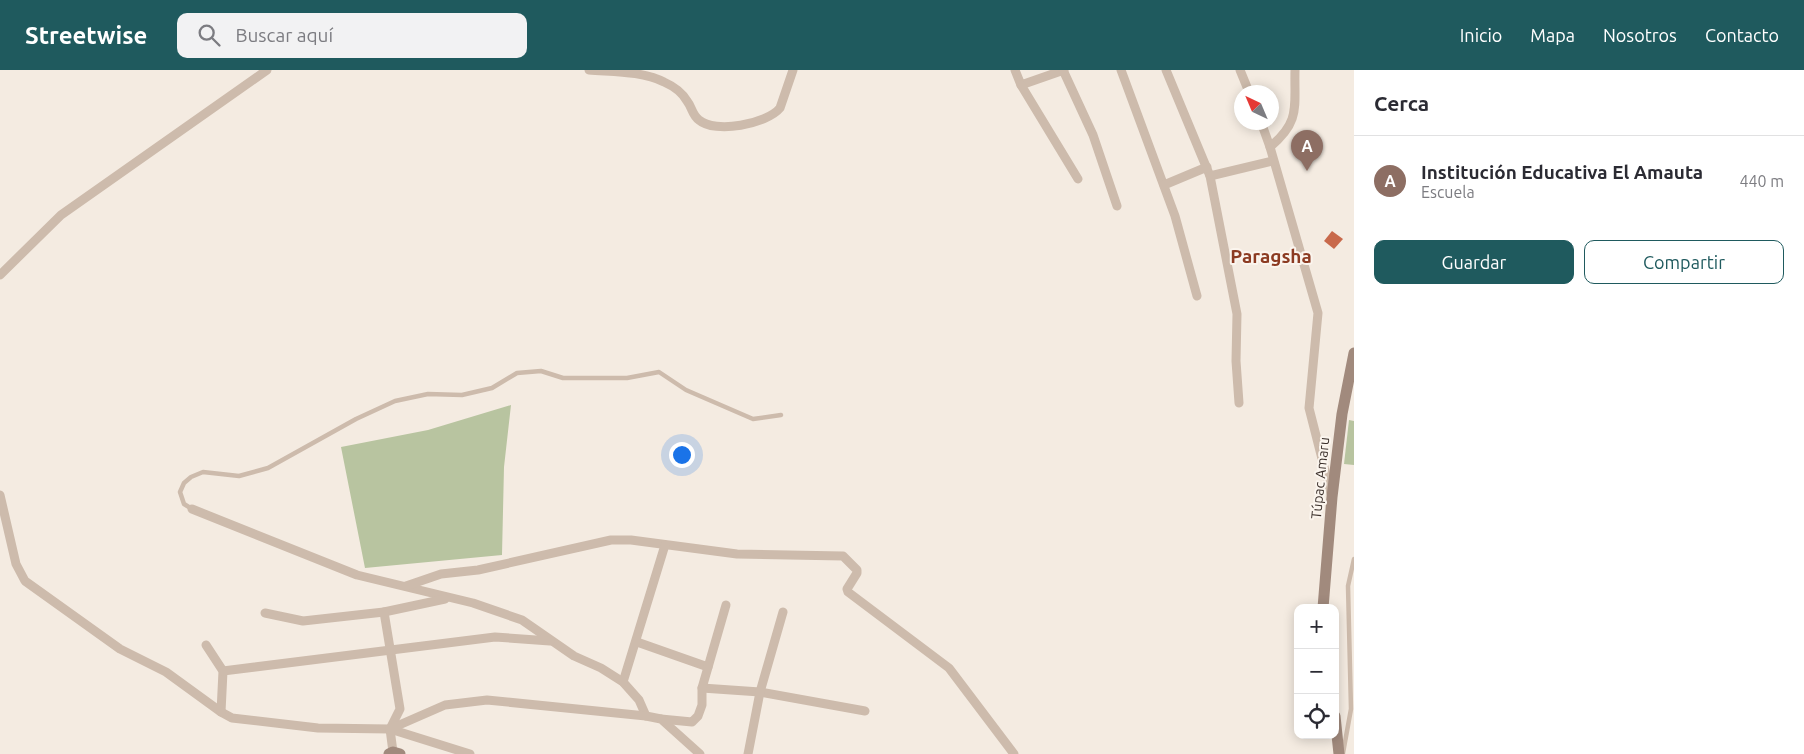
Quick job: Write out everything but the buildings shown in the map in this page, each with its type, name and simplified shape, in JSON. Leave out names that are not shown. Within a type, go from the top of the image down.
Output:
[{"type":"main road","name":"Túpac Amaru","points":[[1324,604],[1332,497],[1342,414],[1354,353]]},
{"type":"main road","points":[[1339,739],[1341,754]]},
{"type":"street","points":[[0,274],[61,215],[267,70]]},
{"type":"street","points":[[589,70],[649,76],[663,81],[681,93],[700,122],[704,125],[716,126],[751,124],[776,113],[780,108],[793,70]]},
{"type":"street","points":[[1015,70],[1078,179]]},
{"type":"street","points":[[1022,85],[1064,70],[1094,135],[1117,206]]},
{"type":"street","points":[[1120,70],[1164,185],[1197,296]]},
{"type":"street","points":[[1166,70],[1208,172],[1237,314],[1236,361],[1239,403]]},
{"type":"street","points":[[1240,70],[1246,85]]},
{"type":"street","points":[[1270,147],[1284,135],[1293,121],[1295,70]]},
{"type":"street","points":[[1264,130],[1318,313],[1309,408],[1332,497]]},
{"type":"street","points":[[1164,185],[1208,172],[1273,161]]},
{"type":"street","points":[[0,495],[16,564],[25,580],[120,649],[166,672],[221,712],[247,720],[318,728],[390,729],[470,754]]},
{"type":"street","points":[[192,509],[357,575],[473,603],[522,620],[551,641],[623,682],[632,691],[646,716]]},
{"type":"street","points":[[406,586],[442,574],[478,570],[611,540],[737,554],[843,556],[857,570],[847,589],[848,592],[949,668],[1014,754]]},
{"type":"street","points":[[623,682],[637,642],[665,545]]},
{"type":"street","points":[[265,613],[303,621],[384,612],[448,598]]},
{"type":"street","points":[[390,729],[445,705],[487,700],[692,722],[698,716],[702,705],[702,688],[726,604]]},
{"type":"street","points":[[384,612],[400,712],[390,729],[394,753]]},
{"type":"street","points":[[748,754],[760,692],[783,612]]},
{"type":"street","points":[[223,671],[495,637],[551,641]]},
{"type":"street","points":[[637,642],[708,667]]},
{"type":"street","points":[[206,645],[223,671],[221,712]]},
{"type":"street","points":[[702,688],[760,692],[865,711]]},
{"type":"street","points":[[661,719],[700,754]]},
{"type":"lane","points":[[192,509],[184,504],[180,492],[184,483],[191,476],[203,472],[239,476],[268,468],[356,419],[395,401],[428,394],[462,395],[492,388],[517,372],[541,371],[563,378],[627,378],[659,372],[686,390],[753,419],[781,415]]},
{"type":"lane","points":[[1341,754],[1353,709],[1348,586],[1354,559]]},
{"type":"green space","points":[[511,405],[504,467],[502,555],[365,568],[341,447],[428,430]]},
{"type":"green space","points":[[1349,420],[1354,421],[1354,465],[1344,464]]},
{"type":"place","name":"Institución Educativa El Amauta","points":[[1307,171]]},
{"type":"district","name":"Paragsha","points":[[1271,256]]}]
